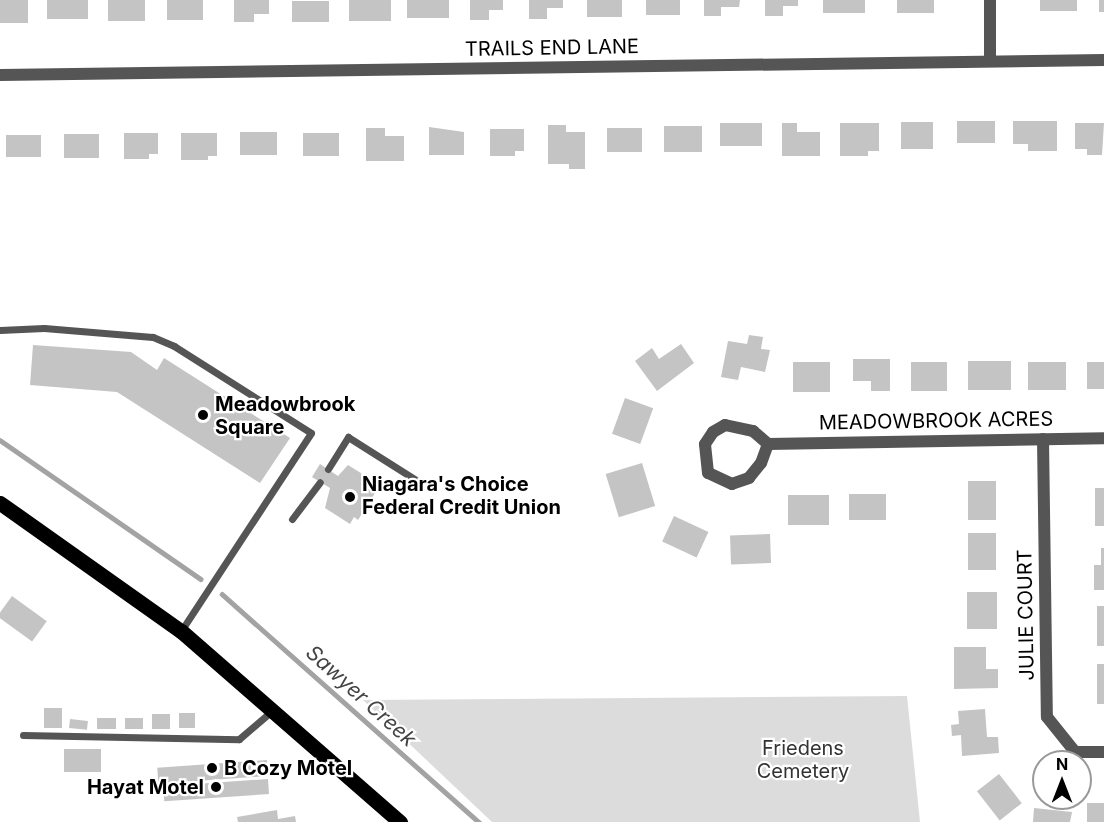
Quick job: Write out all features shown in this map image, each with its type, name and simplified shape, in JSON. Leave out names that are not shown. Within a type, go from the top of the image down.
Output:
[{"type":"main road","points":[[0,503],[181,631],[400,822]]},
{"type":"street","points":[[990,0],[990,61]]},
{"type":"street","name":"TRAILS END LANE","points":[[0,75],[1104,60]]},
{"type":"street","points":[[725,425],[753,431],[768,444],[761,463],[749,478],[732,484],[708,473],[705,444],[713,432],[725,425]]},
{"type":"street","name":"JULIE COURT","points":[[1043,438],[1047,717],[1075,752],[1104,752]]},
{"type":"street","name":"MEADOWBROOK ACRES","points":[[768,444],[1104,438]]},
{"type":"lane","points":[[0,330],[44,328],[153,338],[174,346],[311,433],[181,631]]},
{"type":"lane","points":[[328,470],[348,437],[416,480]]},
{"type":"lane","points":[[292,519],[320,482]]},
{"type":"lane","points":[[22,735],[239,739],[273,710]]},
{"type":"green space","name":"Friedens Cemetery","points":[[907,696],[920,822],[492,822],[363,700]]},
{"type":"building","points":[[0,0],[28,0],[28,23],[0,23]]},
{"type":"building","points":[[47,0],[88,0],[88,19],[47,19]]},
{"type":"building","points":[[108,0],[145,0],[145,21],[108,21]]},
{"type":"building","points":[[167,0],[203,0],[203,20],[167,20]]},
{"type":"building","points":[[234,0],[269,0],[269,14],[254,14],[254,22],[234,22]]},
{"type":"building","points":[[349,0],[391,0],[391,21],[349,21]]},
{"type":"building","points":[[407,0],[449,0],[449,18],[407,18]]},
{"type":"building","points":[[470,0],[503,0],[503,10],[489,10],[489,20],[470,20]]},
{"type":"building","points":[[529,0],[563,0],[563,8],[547,8],[547,19],[529,19]]},
{"type":"building","points":[[587,0],[622,0],[622,17],[587,17]]},
{"type":"building","points":[[646,0],[680,0],[680,15],[646,15]]},
{"type":"building","points":[[704,0],[740,0],[739,7],[721,7],[721,16],[704,16]]},
{"type":"building","points":[[765,0],[798,0],[798,6],[783,6],[783,16],[765,16]]},
{"type":"building","points":[[823,0],[865,0],[865,13],[823,13]]},
{"type":"building","points":[[897,0],[934,0],[934,13],[897,13]]},
{"type":"building","points":[[1040,0],[1077,0],[1077,11],[1040,11]]},
{"type":"building","points":[[1099,0],[1104,0],[1104,12],[1099,12]]},
{"type":"building","points":[[292,1],[329,1],[329,22],[292,22]]},
{"type":"building","points":[[957,121],[995,121],[995,143],[957,143]]},
{"type":"building","points":[[1013,121],[1057,121],[1057,151],[1028,151],[1028,144],[1013,144]]},
{"type":"building","points":[[901,122],[933,122],[933,149],[901,149]]},
{"type":"building","points":[[720,123],[762,123],[762,146],[720,146]]},
{"type":"building","points":[[782,123],[797,123],[797,132],[820,132],[820,156],[782,156]]},
{"type":"building","points":[[840,123],[879,123],[879,151],[868,151],[868,156],[840,156]]},
{"type":"building","points":[[1075,123],[1104,123],[1102,155],[1087,155],[1087,149],[1075,149]]},
{"type":"building","points":[[548,125],[566,125],[566,132],[585,132],[585,169],[569,169],[569,164],[548,164]]},
{"type":"building","points":[[664,126],[702,126],[702,152],[664,152]]},
{"type":"building","points":[[429,127],[464,132],[464,155],[429,155]]},
{"type":"building","points":[[366,128],[385,128],[385,136],[404,136],[404,161],[366,161]]},
{"type":"building","points":[[607,128],[642,128],[642,152],[607,152]]},
{"type":"building","points":[[490,129],[524,129],[524,151],[515,151],[515,156],[490,156]]},
{"type":"building","points":[[240,132],[277,132],[277,155],[240,155]]},
{"type":"building","points":[[124,133],[158,133],[158,154],[149,154],[149,159],[124,159]]},
{"type":"building","points":[[181,133],[217,133],[217,156],[208,156],[208,160],[181,160]]},
{"type":"building","points":[[303,133],[339,133],[339,156],[303,156]]},
{"type":"building","points":[[64,134],[99,134],[99,158],[64,158]]},
{"type":"building","points":[[6,135],[41,135],[41,157],[6,157]]},
{"type":"building","points":[[749,335],[763,337],[761,349],[770,350],[765,372],[741,367],[738,380],[721,377],[728,341],[747,344]]},
{"type":"building","points":[[681,344],[694,363],[657,391],[635,361],[652,348],[659,359]]},
{"type":"building","name":"Meadowbrook Square","points":[[33,345],[131,352],[157,370],[164,358],[290,438],[260,483],[117,392],[30,385]]},
{"type":"building","points":[[853,359],[890,359],[890,391],[871,391],[871,381],[853,381]]},
{"type":"building","points":[[968,361],[1011,361],[1011,390],[968,390]]},
{"type":"building","points":[[793,362],[830,362],[830,392],[793,392]]},
{"type":"building","points":[[911,362],[947,362],[947,391],[911,391]]},
{"type":"building","points":[[1028,362],[1066,362],[1066,390],[1028,390]]},
{"type":"building","points":[[1087,362],[1104,362],[1104,389],[1087,389]]},
{"type":"building","points":[[625,398],[653,408],[640,444],[612,434]]},
{"type":"building","points":[[642,463],[655,506],[619,517],[606,474]]},
{"type":"building","name":"Niagara's Choice Federal Credit Union","points":[[320,464],[338,476],[348,465],[380,485],[358,520],[354,517],[350,524],[325,508],[330,488],[312,477]]},
{"type":"building","points":[[968,481],[996,481],[996,520],[968,520]]},
{"type":"building","points":[[1095,488],[1104,488],[1104,526],[1095,526]]},
{"type":"building","points":[[849,494],[886,494],[886,520],[849,520]]},
{"type":"building","points":[[788,495],[829,495],[829,525],[788,525]]},
{"type":"building","points":[[674,516],[708,532],[697,557],[662,541]]},
{"type":"building","points":[[968,533],[996,533],[996,570],[968,570]]},
{"type":"building","points":[[770,534],[771,563],[731,564],[730,535]]},
{"type":"building","points":[[1101,548],[1104,548],[1104,590],[1094,590],[1094,565],[1101,565]]},
{"type":"building","points":[[967,592],[997,592],[997,629],[967,629]]},
{"type":"building","points":[[12,596],[47,621],[32,642],[0,618],[0,613]]},
{"type":"building","points":[[1097,606],[1104,606],[1104,646],[1097,646]]},
{"type":"building","points":[[954,647],[986,647],[986,669],[998,669],[998,688],[954,689]]},
{"type":"building","points":[[1097,664],[1104,664],[1104,704],[1097,704]]},
{"type":"building","points":[[44,708],[62,708],[62,728],[44,728]]},
{"type":"building","points":[[985,709],[987,737],[998,737],[999,753],[962,756],[961,735],[952,736],[951,725],[959,724],[958,711]]},
{"type":"building","points":[[179,713],[195,713],[195,728],[179,728]]},
{"type":"building","points":[[152,714],[170,714],[170,729],[152,729]]},
{"type":"building","points":[[97,718],[116,718],[116,729],[97,729]]},
{"type":"building","points":[[125,718],[143,718],[143,729],[125,729]]},
{"type":"building","points":[[70,719],[88,721],[87,730],[69,728]]},
{"type":"building","points":[[64,749],[101,749],[101,772],[64,772]]},
{"type":"building","name":"B Cozy Motel","points":[[267,760],[268,776],[158,784],[157,768]]},
{"type":"building","points":[[999,774],[1022,803],[1000,820],[977,791]]},
{"type":"building","name":"Hayat Motel","points":[[268,779],[269,794],[164,801],[163,786]]},
{"type":"building","points":[[1092,803],[1104,803],[1104,822],[1087,822],[1087,810],[1092,810]]},
{"type":"building","points":[[277,810],[278,819],[295,816],[296,822],[238,822],[237,817]]},
{"type":"building","points":[[1034,810],[1072,812],[1070,822],[1033,822]]},
{"type":"waterway","name":"Sawyer Creek","points":[[0,440],[201,579]]},
{"type":"waterway","name":"Sawyer Creek","points":[[222,594],[479,822]]},
{"type":"place","name":"Meadowbrook Square","points":[[203,415]]},
{"type":"place","name":"Niagara's Choice Federal Credit Union","points":[[350,497]]},
{"type":"place","name":"B Cozy Motel","points":[[212,768]]},
{"type":"place","name":"Hayat Motel","points":[[216,787]]}]
